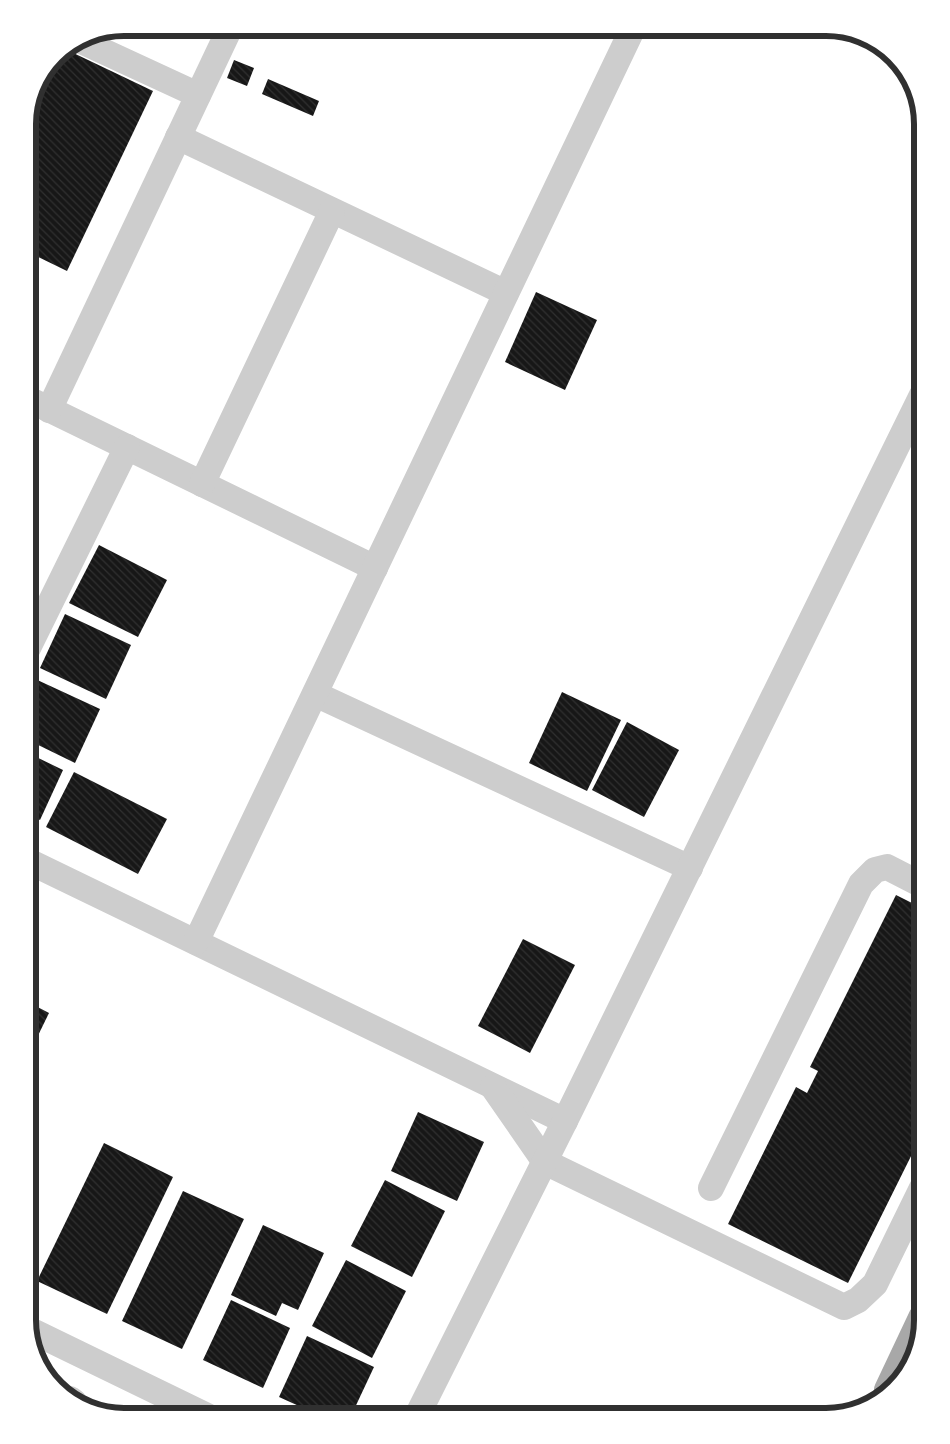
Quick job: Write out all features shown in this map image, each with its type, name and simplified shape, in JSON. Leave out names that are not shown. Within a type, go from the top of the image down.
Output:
[{"type":"main road","points":[[896,1373],[911,1340]]},
{"type":"street","points":[[226,36],[178,137],[38,404],[375,568]]},
{"type":"street","points":[[196,942],[629,36]]},
{"type":"street","points":[[88,44],[198,95]]},
{"type":"street","points":[[178,137],[506,293]]},
{"type":"street","points":[[202,484],[332,210]]},
{"type":"street","points":[[421,1408],[545,1162],[914,411]]},
{"type":"street","points":[[36,632],[127,447]]},
{"type":"street","points":[[315,694],[690,868]]},
{"type":"street","points":[[36,865],[565,1121]]},
{"type":"street","points":[[711,1188],[861,884],[875,870],[887,868],[914,881]]},
{"type":"street","points":[[492,1086],[545,1162],[844,1307],[858,1300],[875,1284],[914,1204]]},
{"type":"street","points":[[37,1334],[191,1408]]},
{"type":"building","points":[[73,53],[153,91],[67,271],[36,256],[36,118],[39,101],[45,85],[54,71]]},
{"type":"building","points":[[234,60],[254,68],[247,86],[227,78]]},
{"type":"building","points":[[268,79],[319,101],[313,116],[262,94]]},
{"type":"building","points":[[536,292],[597,320],[565,390],[505,362]]},
{"type":"building","points":[[99,545],[167,580],[138,637],[69,603]]},
{"type":"building","points":[[65,614],[131,645],[106,699],[40,668]]},
{"type":"building","points":[[36,679],[100,709],[75,763],[36,744]]},
{"type":"building","points":[[562,692],[621,720],[587,791],[529,763]]},
{"type":"building","points":[[627,722],[679,750],[644,817],[592,790]]},
{"type":"building","points":[[36,757],[63,770],[40,820],[36,818]]},
{"type":"building","points":[[74,772],[167,819],[138,874],[46,827]]},
{"type":"building","points":[[896,895],[914,904],[914,1150],[848,1283],[728,1224],[796,1087],[807,1093],[818,1071],[810,1067]]},
{"type":"building","points":[[523,939],[575,965],[530,1053],[478,1026]]},
{"type":"building","points":[[36,1006],[49,1013],[36,1040]]},
{"type":"building","points":[[418,1112],[484,1142],[457,1201],[391,1171]]},
{"type":"building","points":[[104,1143],[173,1177],[107,1314],[37,1281]]},
{"type":"building","points":[[385,1180],[445,1211],[412,1277],[351,1246]]},
{"type":"building","points":[[183,1191],[244,1219],[182,1349],[122,1321]]},
{"type":"building","points":[[263,1225],[324,1253],[298,1310],[282,1303],[276,1316],[231,1295]]},
{"type":"building","points":[[346,1260],[406,1291],[372,1358],[312,1326]]},
{"type":"building","points":[[231,1300],[290,1328],[263,1388],[203,1360]]},
{"type":"building","points":[[307,1336],[374,1367],[355,1408],[303,1408],[279,1397]]}]
